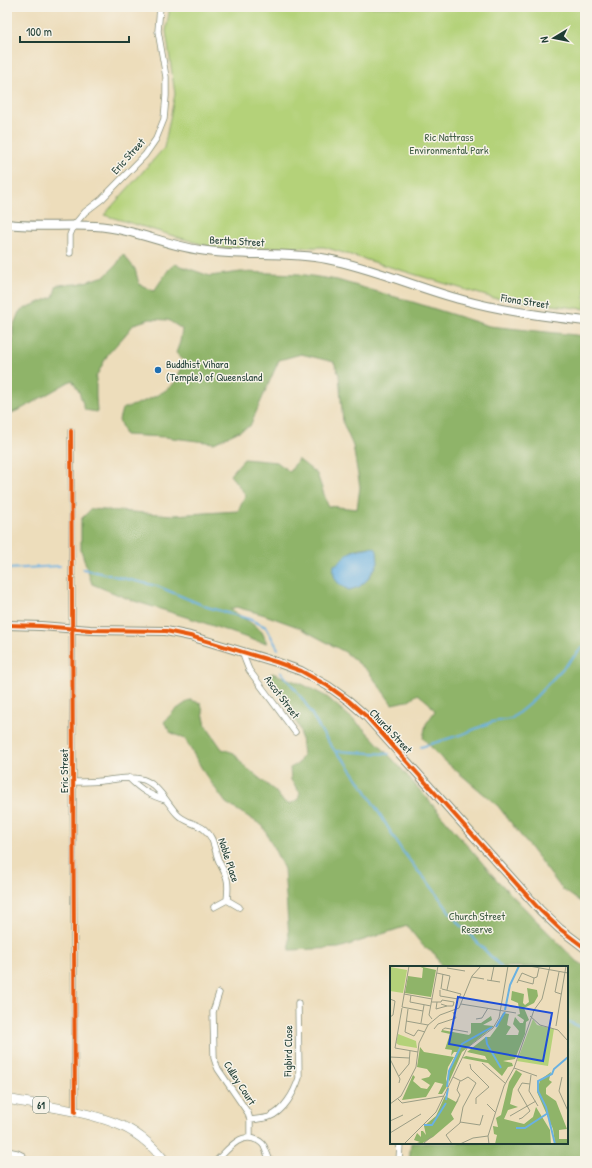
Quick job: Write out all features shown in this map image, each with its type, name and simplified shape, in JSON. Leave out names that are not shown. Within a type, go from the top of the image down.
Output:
[{"type":"main road","name":"61","points":[[7,1099],[75,1112],[115,1123],[132,1131],[147,1142],[166,1161]]},
{"type":"street","name":"Eric Street","points":[[74,225],[85,212],[102,199],[145,155],[156,139],[164,119],[166,76],[158,31],[160,7]]},
{"type":"street","name":"Bertha Street","points":[[7,224],[96,226],[113,228],[183,247],[201,250],[293,255],[326,259],[347,263],[462,300]]},
{"type":"street","points":[[70,253],[70,235],[74,225]]},
{"type":"street","name":"Fiona Street","points":[[462,300],[523,313],[585,321]]},
{"type":"street","name":"Eric Street","points":[[71,431],[75,1112]]},
{"type":"street","name":"Church Street","points":[[7,625],[90,630],[166,631],[190,636],[301,671],[328,686],[349,701],[375,726],[540,910],[560,930],[583,947]]},
{"type":"street","name":"Ascot Street","points":[[243,652],[249,670],[295,732]]},
{"type":"street","points":[[129,778],[144,792],[166,800]]},
{"type":"street","name":"Noble Place","points":[[73,782],[100,782],[129,778],[141,779],[149,782],[156,788],[181,818],[203,828],[210,835],[214,843],[219,862],[226,876],[228,890],[227,900]]},
{"type":"street","name":"Noble Place","points":[[214,907],[227,900]]},
{"type":"street","name":"Noble Place","points":[[227,900],[239,907]]},
{"type":"street","name":"Culley Court","points":[[219,993],[213,1012],[214,1058],[216,1064],[246,1109],[250,1120],[250,1137]]},
{"type":"street","name":"Figbird Close","points":[[250,1120],[269,1117],[282,1109],[295,1090],[299,1078],[298,1003]]},
{"type":"street","points":[[216,1161],[236,1141],[250,1137],[258,1140],[263,1146],[270,1161]]},
{"type":"street","points":[[399,1161],[400,1144]]},
{"type":"street","points":[[7,1151],[23,1156],[24,1161]]},
{"type":"green space","name":"Ric Nattrass Environmental Park","points":[[170,7],[585,7],[585,309],[493,298],[324,247],[214,248],[104,215],[164,148],[175,94],[166,31]]},
{"type":"green space","points":[[123,254],[135,269],[139,284],[154,291],[169,269],[175,264],[210,276],[241,272],[299,274],[337,280],[489,326],[585,336],[585,905],[562,889],[498,806],[439,756],[423,738],[426,724],[435,711],[429,703],[418,694],[407,701],[392,704],[369,672],[345,652],[298,627],[265,615],[236,607],[230,609],[262,632],[267,643],[256,641],[199,621],[131,600],[92,584],[81,550],[81,519],[91,509],[173,515],[238,511],[246,495],[230,475],[244,459],[277,462],[290,472],[298,459],[317,474],[328,506],[357,509],[360,487],[353,446],[343,423],[339,375],[334,362],[301,354],[279,360],[250,426],[214,443],[165,437],[125,435],[119,420],[122,409],[135,405],[165,391],[175,382],[179,375],[184,361],[176,353],[180,342],[182,329],[168,320],[150,319],[134,324],[108,354],[96,377],[97,412],[85,410],[79,392],[72,380],[23,408],[7,415],[7,345],[13,343],[13,327],[19,312],[53,297],[57,285],[78,284],[105,276],[117,264]],"holes":[[[370,547],[378,563],[363,583],[349,590],[338,564],[345,556],[354,550]]]},
{"type":"green space","name":"Church Street Reserve","points":[[272,673],[302,684],[327,697],[364,729],[399,766],[496,879],[575,960],[585,966],[585,1161],[409,1161],[411,1144],[568,1144],[568,966],[441,966],[435,954],[424,947],[407,926],[339,948],[290,950],[284,869],[263,826],[226,803],[205,774],[185,739],[170,732],[164,722],[174,711],[190,700],[201,703],[206,726],[222,749],[234,753],[243,765],[275,791],[283,801],[289,804],[298,800],[300,793],[291,780],[290,768],[298,764],[303,755],[300,729],[270,676]]},
{"type":"water","points":[[370,547],[375,548],[377,551],[378,563],[367,580],[359,587],[349,590],[341,586],[336,580],[334,574],[334,565],[351,552]]},
{"type":"waterway","points":[[7,569],[60,566]]},
{"type":"waterway","points":[[83,569],[157,586],[207,607],[249,619],[266,627],[278,649]]},
{"type":"waterway","points":[[421,747],[463,734],[492,722],[511,719],[529,704],[585,645]]},
{"type":"waterway","points":[[281,672],[307,706],[323,734],[335,751],[346,762],[364,788],[401,849],[428,882],[454,918],[500,966]]},
{"type":"waterway","points":[[335,751],[389,754]]},
{"type":"waterway","points":[[568,1021],[585,1029]]},
{"type":"cycle path","points":[[71,431],[75,1112]]},
{"type":"cycle path","points":[[7,625],[90,630],[166,631],[190,636],[276,662],[301,671],[328,686],[349,701],[366,716],[540,910],[560,929],[585,948]]},
{"type":"place","name":"Buddhist Vihara (Temple) of Queensland","points":[[158,370]]}]
